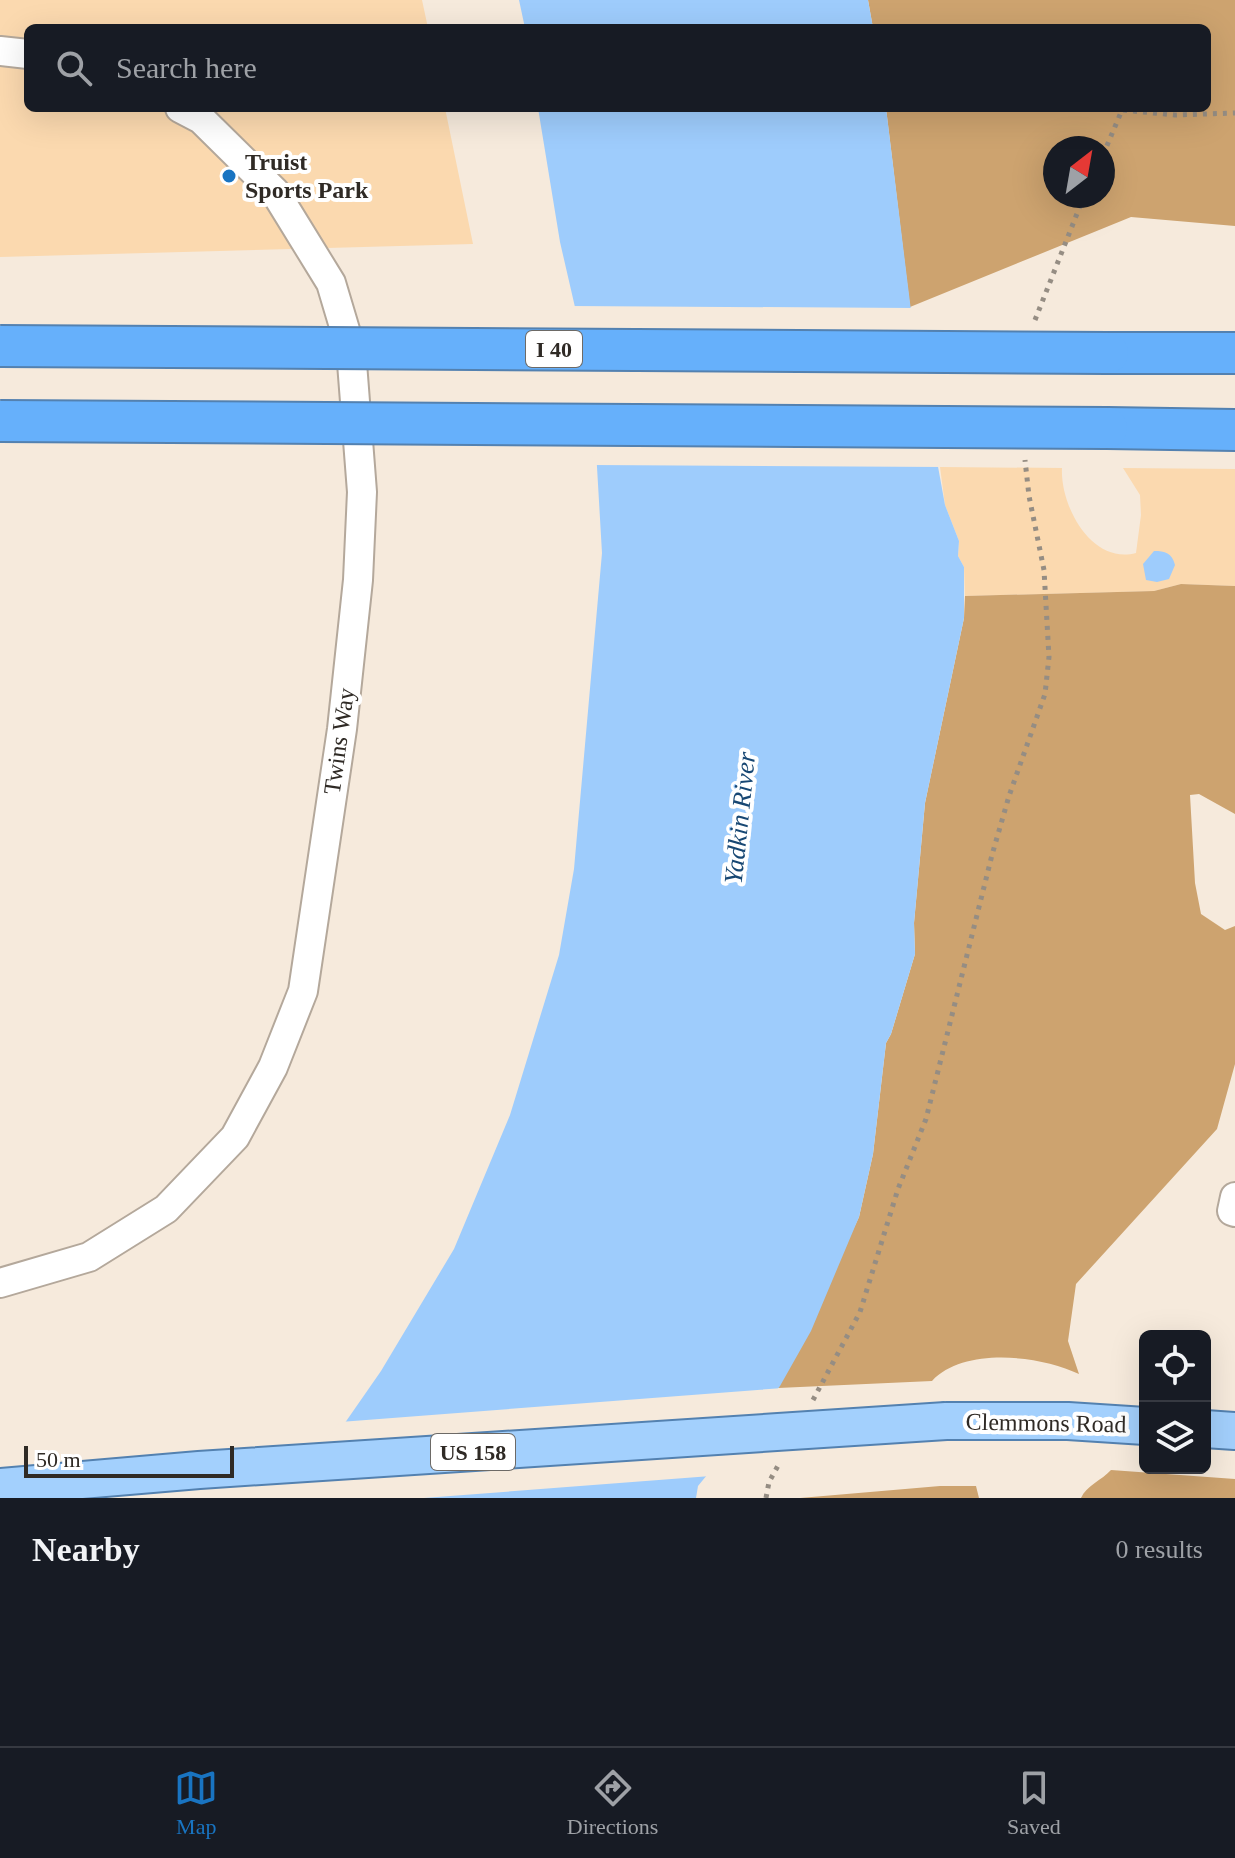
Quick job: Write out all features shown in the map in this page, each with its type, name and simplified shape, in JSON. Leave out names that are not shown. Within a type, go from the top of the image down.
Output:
[{"type":"highway","name":"I 40","points":[[0,346],[1235,353]]},
{"type":"highway","points":[[0,421],[1235,430]]},
{"type":"main road","name":"Clemmons Road","points":[[0,1487],[231,1468],[946,1421],[1068,1421],[1139,1426]]},
{"type":"main road","points":[[1211,1429],[1235,1431]]},
{"type":"street","points":[[0,51],[24,54]]},
{"type":"street","name":"Twins Way","points":[[0,1283],[89,1257],[166,1209],[235,1137],[273,1067],[303,991],[342,729],[358,580],[362,492],[351,350],[331,283],[275,192],[201,119],[188,112]]},
{"type":"path","points":[[1111,136],[1121,112]]},
{"type":"path","points":[[1143,112],[1175,115],[1235,113]]},
{"type":"path","points":[[1033,329],[1079,208]]},
{"type":"path","points":[[811,1403],[860,1312],[898,1189],[926,1119],[992,855],[1045,694],[1049,657],[1044,570],[1029,496],[1024,452]]},
{"type":"path","points":[[766,1498],[769,1482],[783,1456]]},
{"type":"shaded area","name":"Truist Sports Park","points":[[0,0],[422,0],[427,24],[24,24],[24,112],[446,112],[473,244],[0,257]]},
{"type":"shaded area","points":[[868,0],[1235,0],[1235,226],[1131,217],[910,307],[886,112],[1211,112],[1211,24],[872,24]]},
{"type":"shaded area","points":[[940,467],[1062,468],[1066,499],[1081,529],[1105,550],[1120,554],[1136,553],[1141,515],[1140,495],[1123,468],[1235,469],[1235,586],[1181,584],[1154,591],[965,596],[964,567],[958,556],[959,541],[945,505]]},
{"type":"shaded area","points":[[1181,584],[1235,586],[1235,814],[1199,794],[1190,795],[1195,883],[1201,914],[1225,930],[1235,926],[1235,1064],[1217,1129],[1076,1284],[1068,1341],[1079,1374],[1044,1362],[1002,1358],[963,1363],[946,1370],[932,1381],[778,1388],[859,1217],[873,1154],[886,1043],[915,954],[914,923],[925,803],[964,618],[965,596],[1154,591]]},
{"type":"shaded area","points":[[1111,1470],[1235,1479],[1235,1498],[1081,1498]]},
{"type":"shaded area","points":[[940,1486],[976,1486],[979,1498],[800,1498]]},
{"type":"water","points":[[519,0],[868,0],[872,24],[524,24]]},
{"type":"water","name":"Yadkin River","points":[[539,112],[886,112],[914,335],[945,505],[959,541],[958,556],[964,567],[964,618],[925,803],[914,923],[915,954],[886,1043],[873,1154],[859,1217],[811,1331],[780,1386],[698,1486],[696,1498],[279,1498],[340,1430],[381,1371],[454,1249],[510,1115],[559,955],[574,869],[602,553],[592,381],[560,242]]},
{"type":"water","points":[[1154,551],[1165,552],[1172,558],[1175,565],[1169,579],[1157,582],[1146,580],[1143,564]]},
{"type":"pier","points":[[571,306],[914,308],[944,467],[593,465],[589,382]]},
{"type":"pier","points":[[783,1388],[711,1476],[424,1498],[275,1498],[340,1422]]},
{"type":"place","name":"Truist Sports Park","points":[[229,176]]}]
